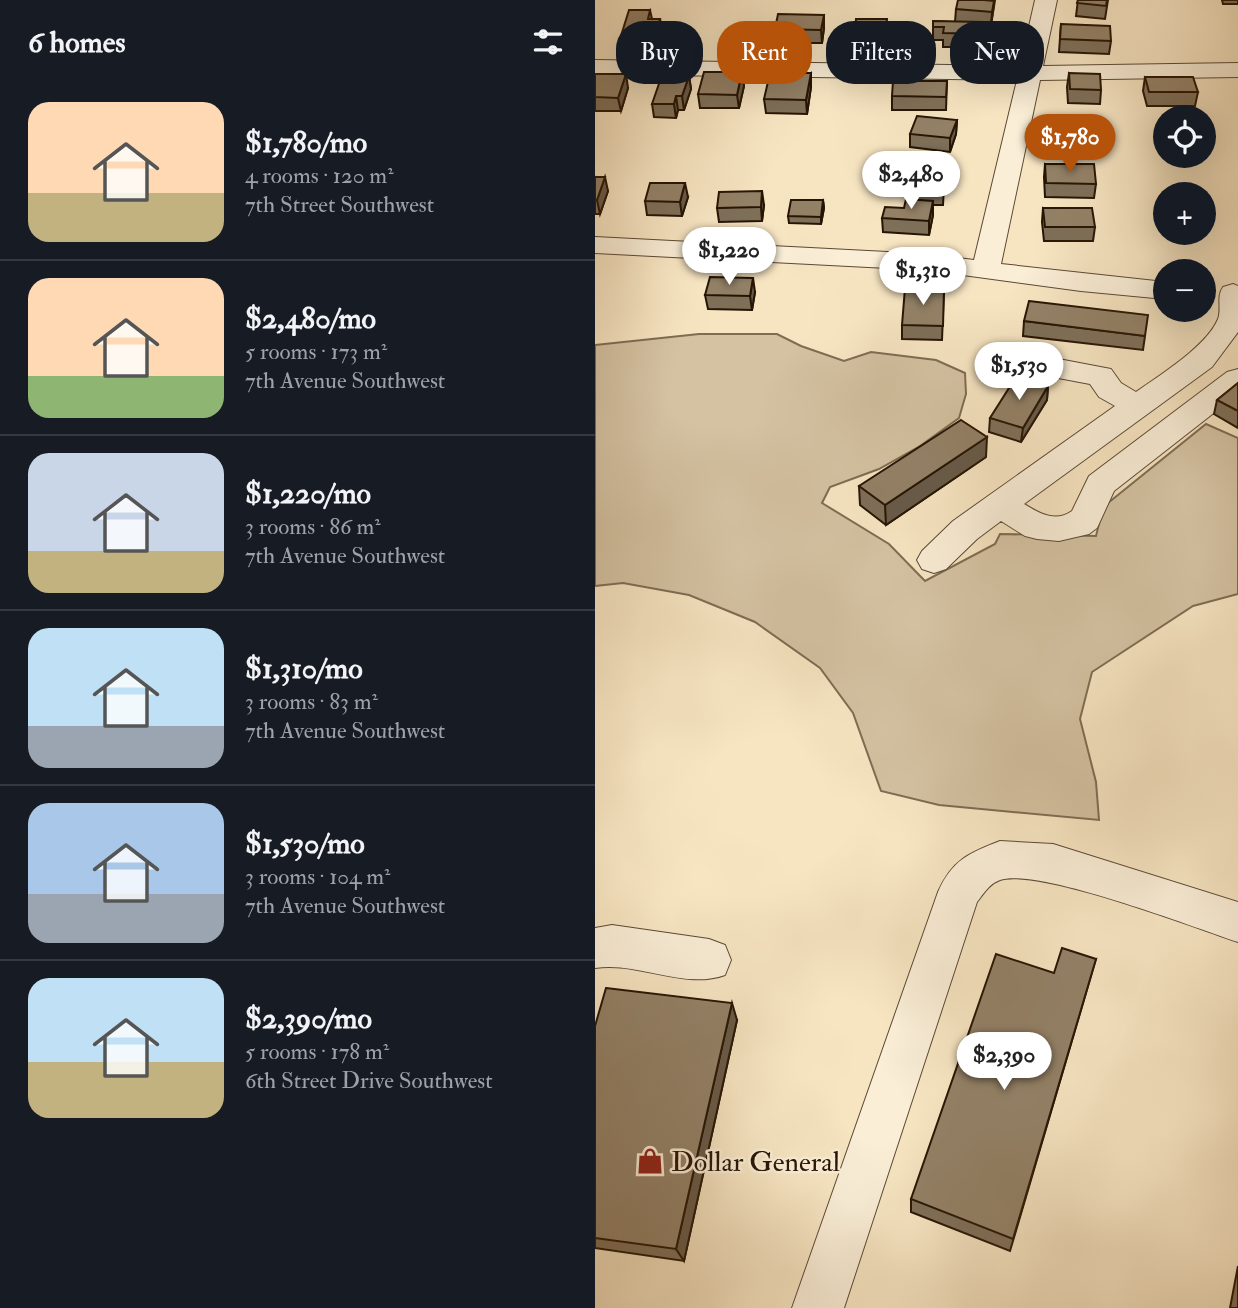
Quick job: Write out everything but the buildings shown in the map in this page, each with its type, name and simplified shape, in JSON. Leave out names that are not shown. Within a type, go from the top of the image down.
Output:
[{"type":"street","points":[[1041,21],[1046,0]]},
{"type":"street","points":[[595,67],[950,72]]},
{"type":"street","points":[[1044,73],[1238,70]]},
{"type":"street","points":[[986,269],[1027,84]]},
{"type":"street","points":[[595,245],[808,254],[986,269],[1081,283],[1153,290]]},
{"type":"street","points":[[934,560],[965,530],[1201,360],[1229,304]]},
{"type":"street","points":[[1027,363],[1100,376],[1110,390],[1138,406]]},
{"type":"street","points":[[1000,505],[1037,527],[1059,529],[1077,525],[1085,519],[1101,484],[1238,379]]},
{"type":"street","points":[[818,1308],[958,892],[976,871],[1000,860],[1053,863],[1238,922]]},
{"type":"street","points":[[595,948],[612,945],[709,960]]},
{"type":"shaded area","points":[[699,334],[777,334],[801,346],[844,361],[871,352],[936,360],[965,373],[966,394],[959,418],[920,446],[879,469],[830,487],[822,503],[889,544],[925,581],[995,544],[1000,534],[1096,536],[1103,507],[1206,424],[1238,438],[1238,594],[1193,606],[1092,672],[1080,719],[1096,782],[1099,820],[939,805],[881,791],[853,713],[820,668],[755,622],[689,595],[623,583],[595,586],[595,345]]},
{"type":"place","name":"Dollar General","points":[[650,1161]]}]
